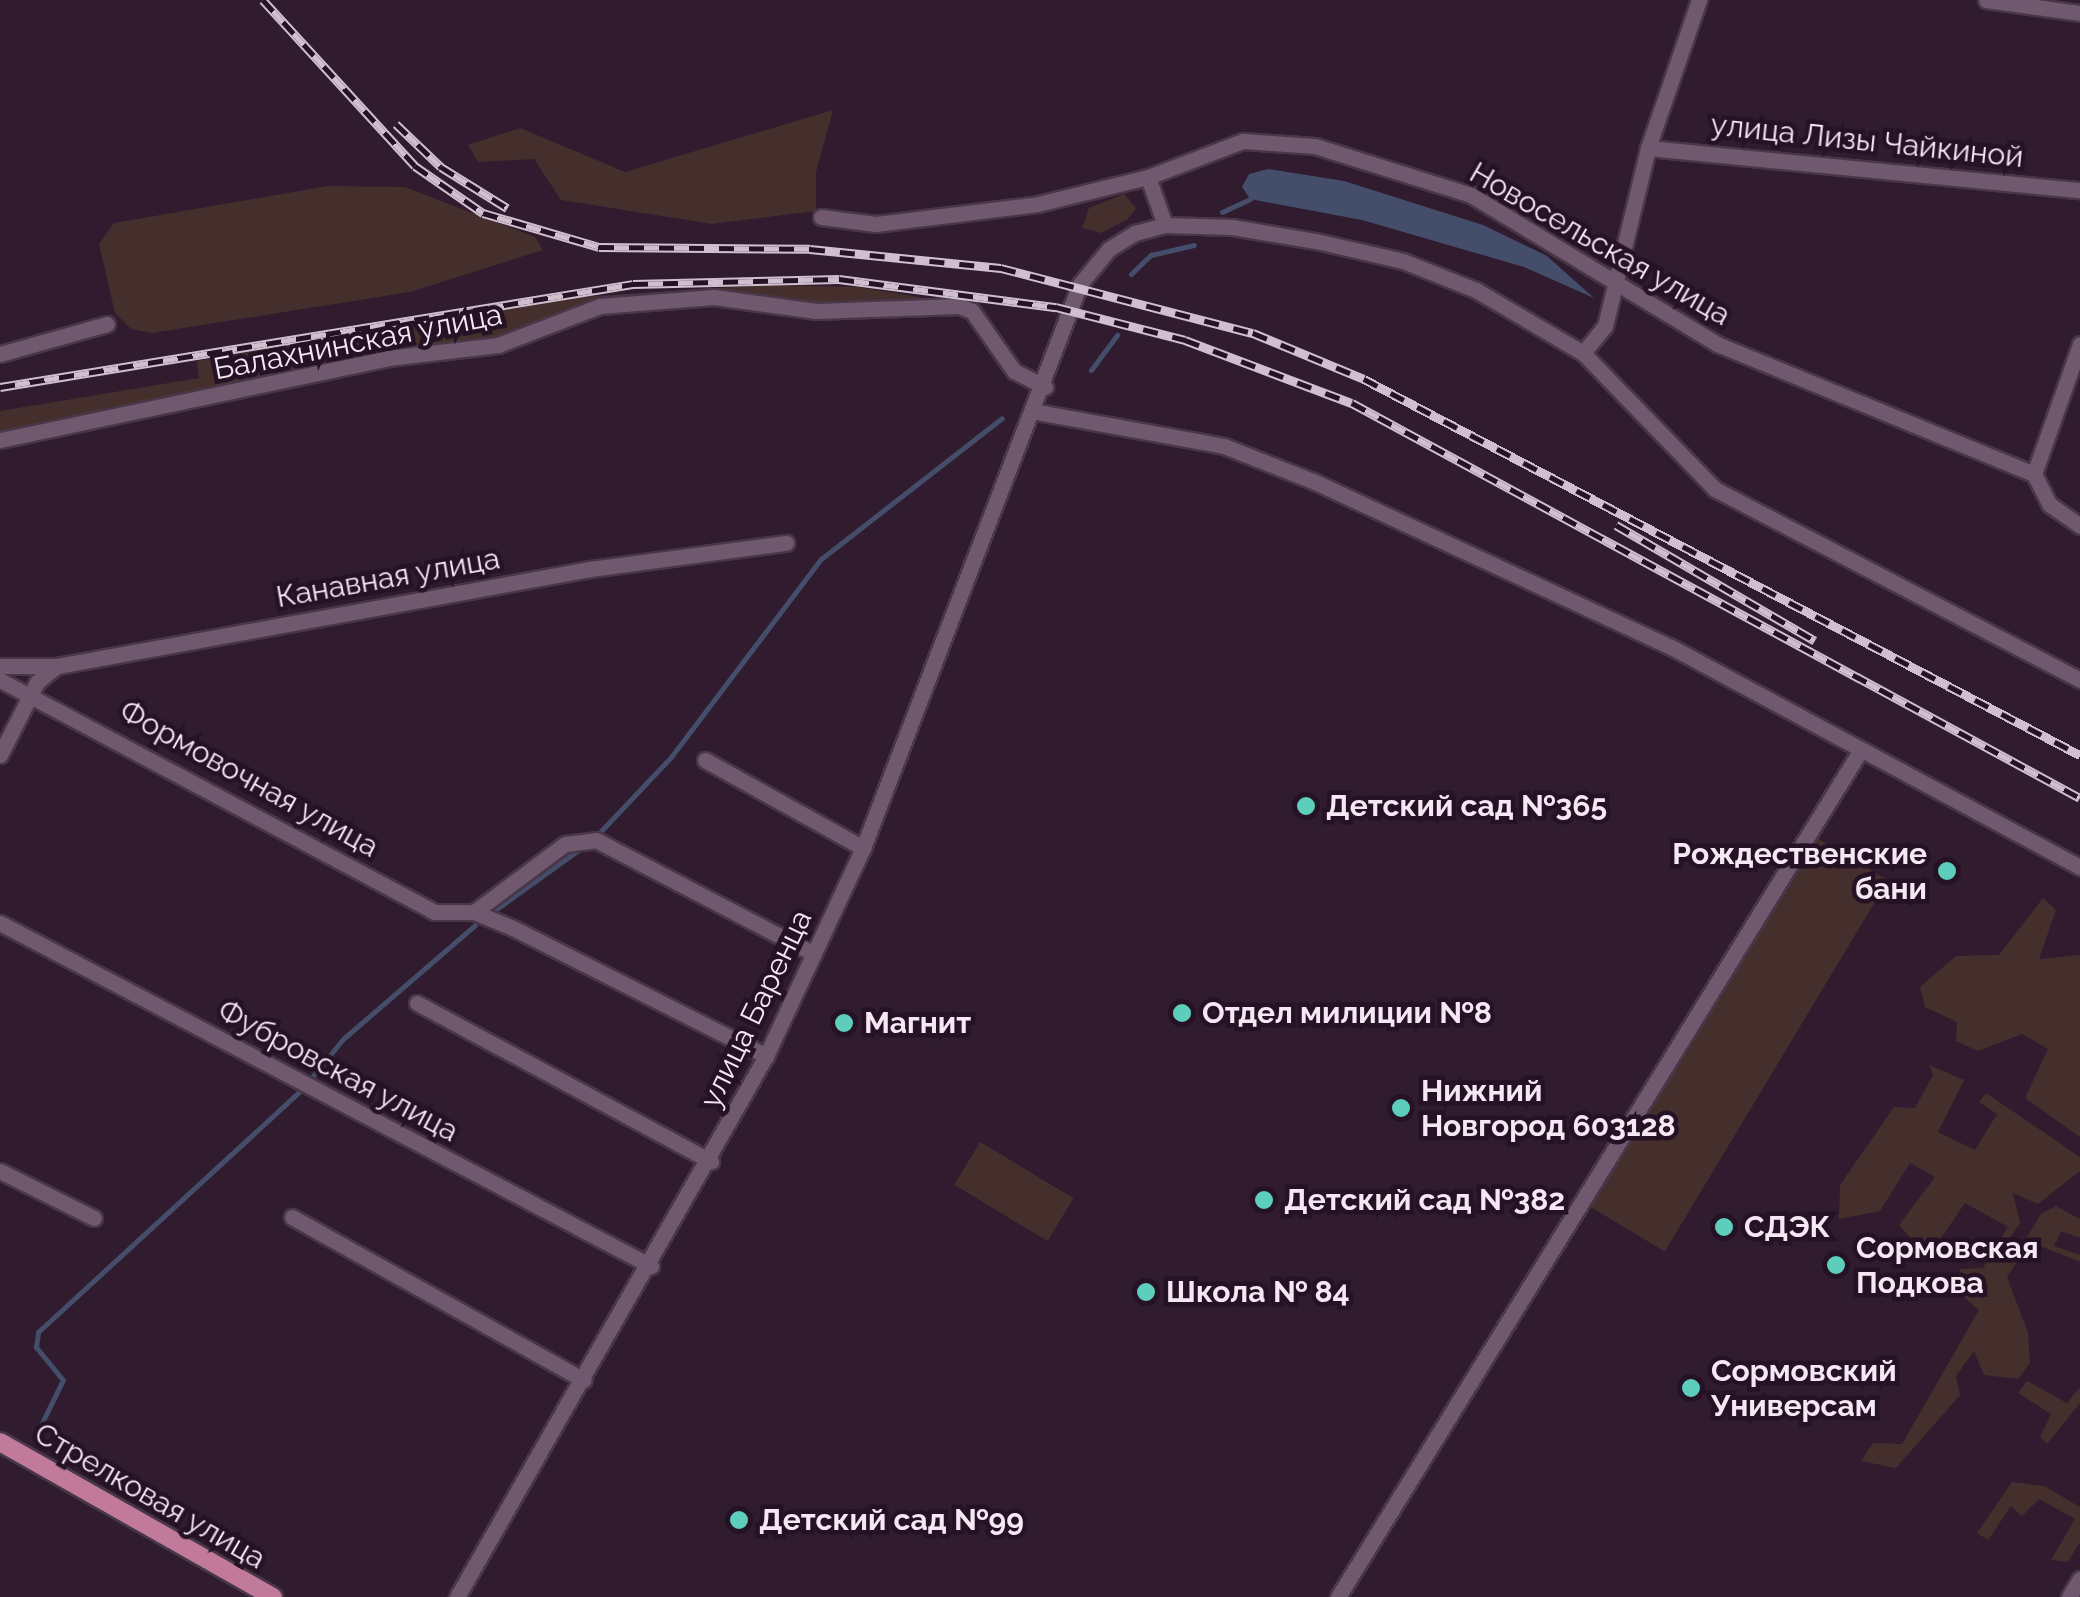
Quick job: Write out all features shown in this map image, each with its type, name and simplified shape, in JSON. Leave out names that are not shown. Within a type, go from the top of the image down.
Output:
[{"type":"main road","name":"Стрелковая улица","points":[[0,1442],[273,1597]]},
{"type":"street","points":[[1582,353],[1605,326],[1648,148],[1699,0]]},
{"type":"street","points":[[1986,0],[2080,13]]},
{"type":"street","name":"Новосельская улица","points":[[821,217],[912,219],[1038,204],[1148,178],[1243,141],[1315,146],[1471,195],[1618,280],[1717,344],[2034,474]]},
{"type":"street","name":"улица Лизы Чайкиной","points":[[1648,148],[2080,190]]},
{"type":"street","points":[[1148,178],[1164,225],[1232,227],[1402,261],[1547,326],[1582,353],[1715,489],[2080,680]]},
{"type":"street","name":"улица Баренца","points":[[457,1597],[711,1161],[766,1056],[863,848],[1093,265],[1135,233],[1164,225]]},
{"type":"street","name":"Балахнинская улица","points":[[0,440],[388,358],[498,345],[600,306],[714,297],[816,312],[958,306],[972,312],[1014,371],[1046,387]]},
{"type":"street","points":[[0,354],[106,324]]},
{"type":"street","points":[[2080,344],[2034,474],[2049,504],[2080,526]]},
{"type":"street","points":[[1037,412],[1244,452],[1673,648],[2080,868]]},
{"type":"street","name":"Канавная улица","points":[[0,666],[57,666],[590,570],[786,543]]},
{"type":"street","points":[[0,755],[28,697],[57,666]]},
{"type":"street","name":"Формовочная улица","points":[[0,680],[28,697],[62,707],[434,912],[474,912],[766,1056]]},
{"type":"street","points":[[1338,1597],[1860,751]]},
{"type":"street","points":[[704,760],[863,848]]},
{"type":"street","points":[[474,912],[565,844],[596,840],[814,954]]},
{"type":"street","name":"Фубровская улица","points":[[0,923],[651,1266]]},
{"type":"street","points":[[416,1003],[711,1161]]},
{"type":"street","points":[[0,1171],[94,1218]]},
{"type":"street","points":[[292,1217],[584,1380]]},
{"type":"street","points":[[2069,1597],[2080,1579]]},
{"type":"shaded area","points":[[833,110],[816,172],[816,211],[712,224],[561,200],[534,159],[478,162],[468,145],[520,128],[625,172]]},
{"type":"shaded area","points":[[328,186],[405,187],[535,237],[543,250],[410,292],[152,333],[131,329],[115,313],[99,244],[114,223]]},
{"type":"shaded area","points":[[1124,194],[1136,208],[1128,219],[1101,233],[1082,228],[1089,208]]},
{"type":"shaded area","points":[[764,285],[859,287],[947,302],[810,305],[765,295],[593,302],[521,333],[0,433],[0,411],[199,378],[197,361],[565,298]]},
{"type":"shaded area","points":[[1809,833],[1888,880],[1665,1252],[1586,1204]]},
{"type":"shaded area","points":[[2043,898],[2056,910],[2039,959],[2080,955],[2080,1137],[2025,1098],[2048,1049],[2022,1034],[1978,1051],[1956,1041],[1957,1022],[1925,1007],[1920,987],[1956,956],[1999,955]]},
{"type":"shaded area","points":[[1929,1065],[1964,1080],[1938,1132],[1975,1150],[1997,1114],[1979,1102],[1986,1093],[2080,1157],[2080,1171],[2038,1204],[2013,1193],[2020,1223],[2007,1242],[2021,1247],[2041,1214],[2056,1206],[2080,1219],[2080,1238],[2061,1231],[2054,1246],[2080,1255],[2080,1262],[2030,1242],[2007,1277],[2028,1333],[2030,1363],[2018,1379],[1984,1375],[1974,1351],[1956,1376],[1960,1395],[1896,1468],[1861,1461],[1873,1443],[1902,1444],[1979,1310],[1951,1286],[1961,1269],[1983,1268],[2008,1227],[1965,1203],[1941,1238],[1919,1247],[1899,1225],[1935,1177],[1910,1163],[1880,1211],[1839,1219],[1840,1185],[1894,1107],[1915,1108],[1933,1075]]},
{"type":"shaded area","points":[[980,1142],[1073,1198],[1048,1241],[954,1185]]},
{"type":"shaded area","points":[[2027,1381],[2067,1403],[2080,1387],[2080,1403],[2047,1444],[2040,1437],[2051,1414],[2018,1393]]},
{"type":"shaded area","points":[[2012,1482],[2044,1486],[2080,1507],[2080,1542],[2068,1562],[2051,1560],[2075,1519],[2039,1499],[2022,1516],[2011,1506],[1988,1540],[1977,1533]]},
{"type":"water","points":[[1268,169],[1344,181],[1483,225],[1547,256],[1594,298],[1524,267],[1362,220],[1250,199],[1242,187],[1249,174]]},
{"type":"waterway","points":[[1222,212],[1250,199]]},
{"type":"waterway","points":[[1131,274],[1151,255],[1194,245]]},
{"type":"waterway","points":[[1091,370],[1117,335]]},
{"type":"waterway","points":[[601,831],[671,757],[821,559],[1002,418]]},
{"type":"waterway","points":[[495,910],[580,849]]},
{"type":"waterway","points":[[312,1077],[343,1039],[475,925]]},
{"type":"waterway","points":[[36,1435],[63,1380],[36,1347],[38,1332],[299,1092]]},
{"type":"railway","points":[[263,0],[415,166],[483,213],[599,247],[810,249],[1001,268],[1253,333],[1364,379],[2080,755]]},
{"type":"railway","points":[[396,124],[441,167],[507,208]]},
{"type":"railway","points":[[0,387],[633,284],[839,279],[1056,307],[1185,340],[1352,403],[2080,798]]},
{"type":"railway","points":[[1616,525],[1815,641]]},
{"type":"place","name":"Детский сад №365","points":[[1306,806]]},
{"type":"place","name":"Рождественские бани","points":[[1947,871]]},
{"type":"place","name":"Отдел милиции №8","points":[[1182,1013]]},
{"type":"place","name":"Магнит","points":[[844,1023]]},
{"type":"place","name":"Нижний Новгород 603128","points":[[1401,1108]]},
{"type":"place","name":"Детский сад №382","points":[[1264,1200]]},
{"type":"place","name":"СДЭК","points":[[1724,1227]]},
{"type":"place","name":"Сормовская Подкова","points":[[1836,1265]]},
{"type":"place","name":"Школа № 84","points":[[1146,1292]]},
{"type":"place","name":"Сормовский Универсам","points":[[1691,1388]]},
{"type":"place","name":"Детский сад №99","points":[[739,1520]]}]
